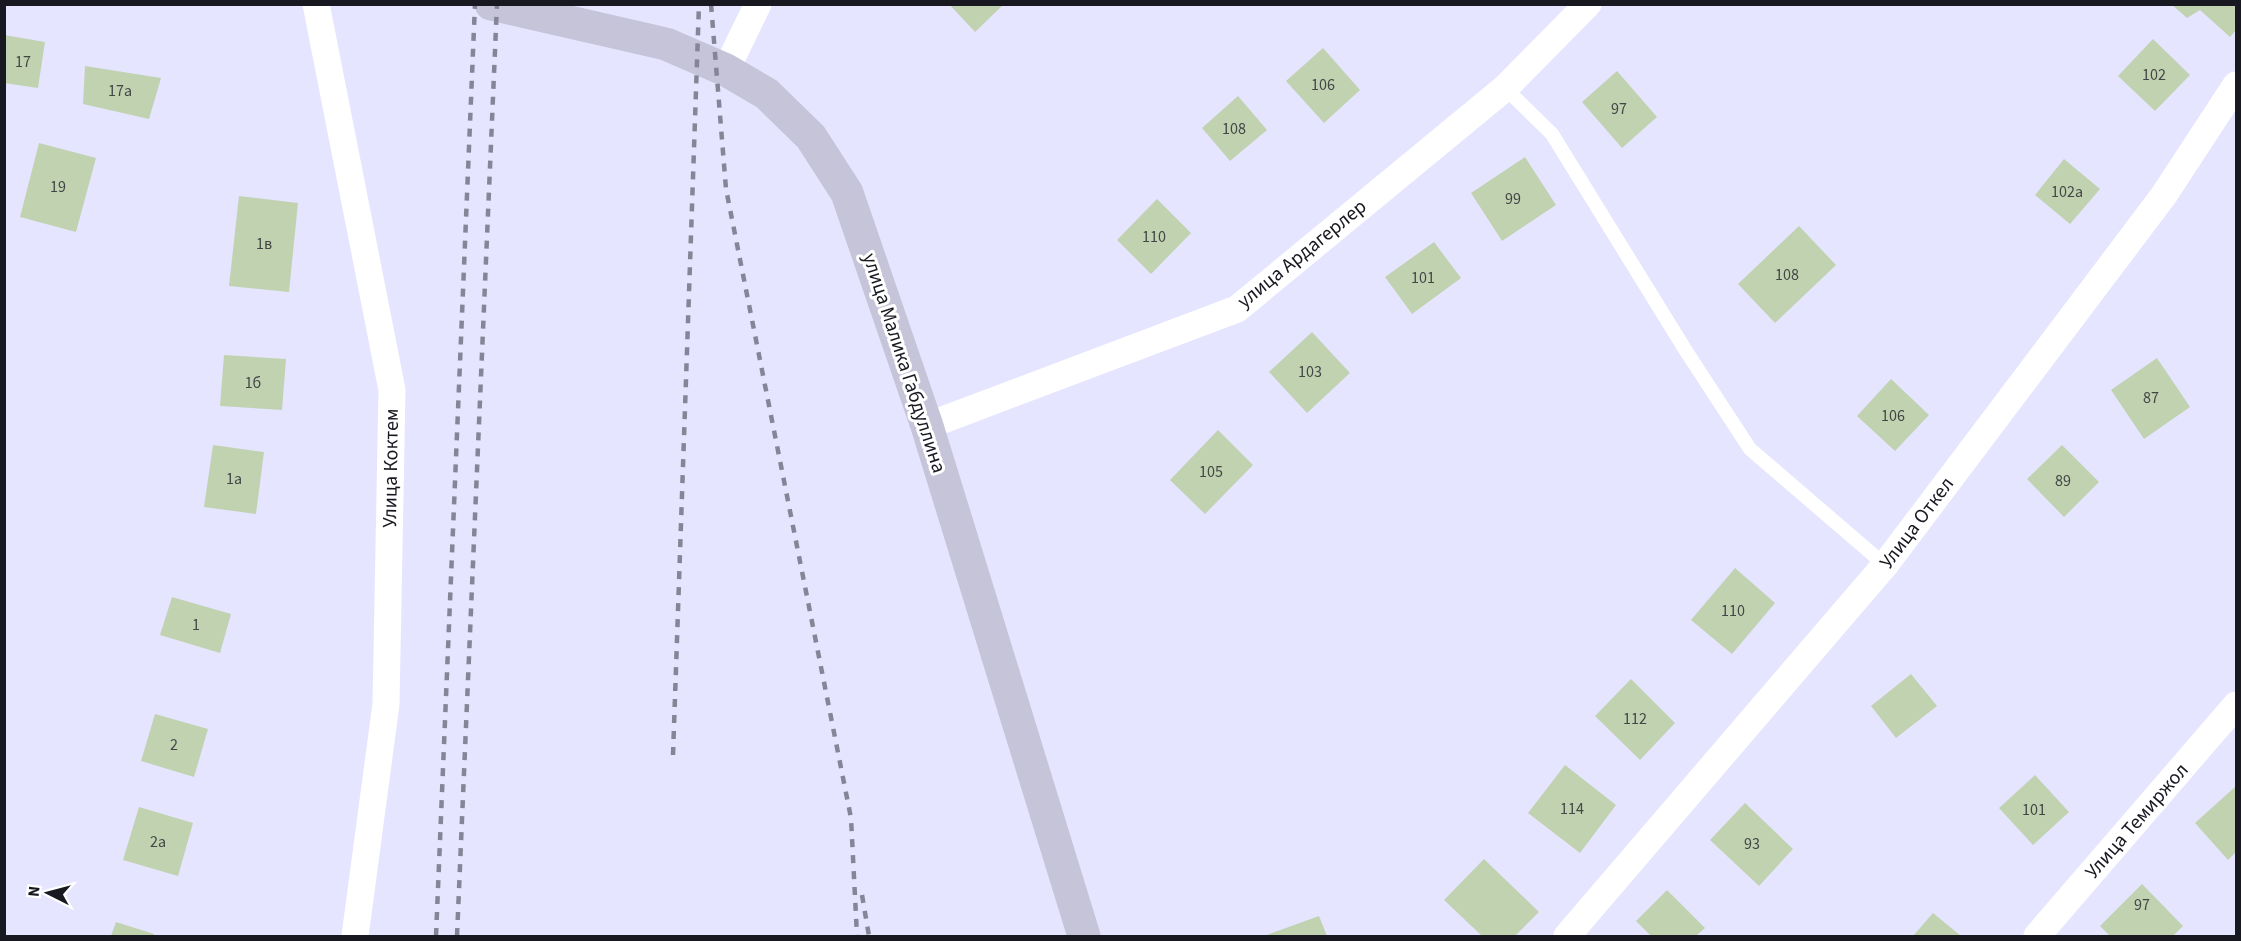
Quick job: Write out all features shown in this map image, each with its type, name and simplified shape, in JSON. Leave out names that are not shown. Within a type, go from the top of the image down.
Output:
[{"type":"main road","name":"улица Малика Габдуллина","points":[[491,4],[666,44],[726,70],[767,94],[811,136],[847,193],[927,426],[1084,936]]},
{"type":"street","name":"Улица Коктем","points":[[316,4],[392,390],[386,704],[356,936]]},
{"type":"street","points":[[726,70],[758,4]]},
{"type":"street","name":"улица Ардагерлер","points":[[927,426],[1237,309],[1504,88],[1588,4]]},
{"type":"street","name":"Улица Откел","points":[[1567,936],[1886,565],[2164,195],[2236,85]]},
{"type":"street","name":"Улица Темиржол","points":[[2037,936],[2236,705]]},
{"type":"lane","points":[[1504,88],[1552,134],[1686,351],[1750,449],[1886,565]]},
{"type":"building","points":[[949,4],[1004,4],[975,32]]},
{"type":"building","points":[[2171,4],[2234,4],[2236,30],[2230,37],[2200,10],[2187,18]]},
{"type":"building","points":[[4,35],[45,42],[38,88],[4,83]]},
{"type":"building","points":[[2153,39],[2190,75],[2155,111],[2118,76]]},
{"type":"building","points":[[1323,48],[1360,90],[1324,123],[1286,81]]},
{"type":"building","points":[[85,66],[161,78],[149,119],[83,104]]},
{"type":"building","points":[[1617,71],[1657,117],[1622,148],[1582,102]]},
{"type":"building","points":[[1238,96],[1267,130],[1230,161],[1202,128]]},
{"type":"building","points":[[39,143],[96,158],[76,232],[20,217]]},
{"type":"building","points":[[1525,157],[1556,205],[1502,241],[1471,193]]},
{"type":"building","points":[[2064,159],[2100,189],[2070,224],[2035,195]]},
{"type":"building","points":[[239,196],[298,203],[289,292],[229,286]]},
{"type":"building","points":[[1157,199],[1191,233],[1151,274],[1117,240]]},
{"type":"building","points":[[1799,226],[1836,265],[1775,323],[1738,284]]},
{"type":"building","points":[[1434,242],[1461,278],[1412,314],[1385,277]]},
{"type":"building","points":[[1312,332],[1350,373],[1307,413],[1269,372]]},
{"type":"building","points":[[224,355],[286,359],[282,410],[220,406]]},
{"type":"building","points":[[2157,358],[2190,407],[2144,439],[2111,390]]},
{"type":"building","points":[[1891,379],[1929,415],[1895,451],[1857,416]]},
{"type":"building","points":[[1218,430],[1253,465],[1205,514],[1170,480]]},
{"type":"building","points":[[213,445],[264,452],[256,514],[204,507]]},
{"type":"building","points":[[2062,445],[2099,482],[2064,517],[2027,479]]},
{"type":"building","points":[[1735,568],[1775,603],[1732,654],[1691,620]]},
{"type":"building","points":[[172,597],[231,614],[220,653],[160,635]]},
{"type":"building","points":[[1911,674],[1937,706],[1896,738],[1871,706]]},
{"type":"building","points":[[1631,679],[1675,723],[1640,760],[1595,716]]},
{"type":"building","points":[[155,714],[208,729],[194,777],[141,761]]},
{"type":"building","points":[[1565,765],[1616,805],[1580,853],[1528,813]]},
{"type":"building","points":[[2035,775],[2069,812],[2033,845],[1999,808]]},
{"type":"building","points":[[2236,786],[2236,852],[2228,860],[2195,823]]},
{"type":"building","points":[[1745,803],[1793,849],[1759,886],[1710,840]]},
{"type":"building","points":[[139,807],[193,823],[178,876],[123,860]]},
{"type":"building","points":[[1484,859],[1539,912],[1515,936],[1482,936],[1444,900]]},
{"type":"building","points":[[2142,884],[2183,926],[2173,936],[2110,936],[2100,926]]},
{"type":"building","points":[[1667,890],[1705,928],[1696,936],[1651,936],[1636,921]]},
{"type":"building","points":[[1933,913],[1961,936],[1913,936]]},
{"type":"building","points":[[1319,916],[1327,936],[1264,936]]},
{"type":"building","points":[[116,922],[154,934],[153,936],[111,936]]},
{"type":"railway","points":[[436,936],[475,4]]},
{"type":"railway","points":[[457,936],[497,4]]},
{"type":"railway","points":[[673,755],[699,4]]},
{"type":"railway","points":[[711,4],[726,189],[851,818],[857,936]]},
{"type":"railway","points":[[862,895],[869,936]]}]
